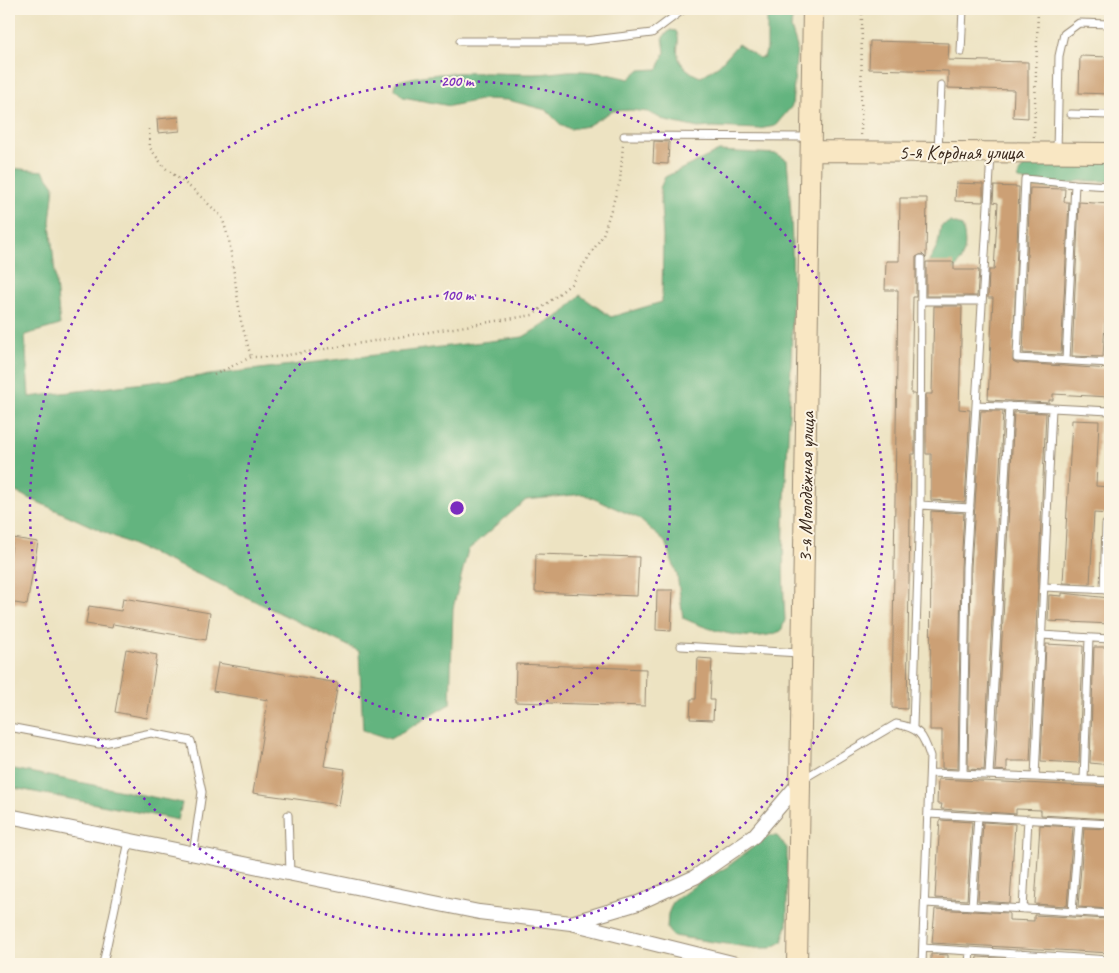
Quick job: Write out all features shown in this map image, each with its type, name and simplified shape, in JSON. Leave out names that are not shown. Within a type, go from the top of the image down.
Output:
[{"type":"main road","name":"3-я Молодёжная улица","points":[[797,964],[813,9]]},
{"type":"main road","name":"5-я Кордная улица","points":[[811,144],[861,151],[1110,153]]},
{"type":"street","points":[[570,924],[638,903],[695,877],[754,836],[801,780]]},
{"type":"street","points":[[9,816],[479,912],[570,924],[736,964]]},
{"type":"lane","points":[[460,41],[585,41],[652,33],[684,9]]},
{"type":"lane","points":[[962,52],[963,9]]},
{"type":"lane","points":[[1057,152],[1060,56],[1064,34],[1079,23],[1110,24]]},
{"type":"lane","points":[[938,152],[941,85]]},
{"type":"lane","points":[[1071,114],[1110,115]]},
{"type":"lane","points":[[624,136],[811,144]]},
{"type":"lane","points":[[963,774],[966,567],[992,152]]},
{"type":"lane","points":[[1110,186],[1025,179],[1017,358],[1110,363]]},
{"type":"lane","points":[[1066,360],[1075,184]]},
{"type":"lane","points":[[913,726],[920,506],[921,259]]},
{"type":"lane","points":[[921,301],[982,301]]},
{"type":"lane","points":[[976,405],[1110,411]]},
{"type":"lane","points":[[989,775],[1009,406]]},
{"type":"lane","points":[[1035,777],[1052,408]]},
{"type":"lane","points":[[920,506],[970,508]]},
{"type":"lane","points":[[1044,587],[1107,590],[1106,524],[1110,523]]},
{"type":"lane","points":[[1041,635],[1110,638]]},
{"type":"lane","points":[[1084,780],[1089,638]]},
{"type":"lane","points":[[681,646],[803,653]]},
{"type":"lane","points":[[801,780],[896,724],[913,726],[925,739],[930,756],[930,773],[922,964]]},
{"type":"lane","points":[[9,727],[99,744],[151,733],[191,741],[202,792],[193,854]]},
{"type":"lane","points":[[930,773],[1110,781]]},
{"type":"lane","points":[[928,814],[1110,824]]},
{"type":"lane","points":[[288,815],[290,873]]},
{"type":"lane","points":[[972,906],[978,816]]},
{"type":"lane","points":[[1023,909],[1028,819]]},
{"type":"lane","points":[[1072,912],[1079,822]]},
{"type":"lane","points":[[104,964],[129,841]]},
{"type":"lane","points":[[925,903],[1110,914]]},
{"type":"lane","points":[[923,948],[1020,954],[1066,961],[1110,960]]},
{"type":"lane","points":[[969,964],[970,951]]},
{"type":"lane","points":[[1019,964],[1020,954]]},
{"type":"path","points":[[861,151],[862,9]]},
{"type":"path","points":[[1034,152],[1038,9]]},
{"type":"path","points":[[149,129],[150,148],[164,167],[195,190],[222,216],[229,240],[241,321],[251,356]]},
{"type":"path","points":[[214,375],[251,356],[276,358],[533,315],[571,284],[603,235],[620,181],[624,136]]},
{"type":"green space","points":[[767,9],[793,9],[791,28],[797,47],[792,106],[775,126],[759,129],[698,128],[666,121],[648,112],[631,110],[612,111],[587,126],[570,129],[560,124],[546,110],[508,100],[485,99],[450,106],[403,97],[395,89],[396,82],[447,73],[534,74],[576,71],[629,79],[639,70],[658,69],[665,52],[663,37],[670,30],[676,31],[677,34],[679,59],[690,72],[701,77],[719,65],[738,44],[759,58],[764,57],[767,48]]},
{"type":"green space","points":[[719,151],[777,154],[787,160],[792,229],[792,299],[783,574],[785,620],[781,631],[770,635],[745,636],[719,631],[683,618],[677,574],[665,542],[638,518],[583,494],[526,500],[468,550],[453,608],[450,704],[390,739],[363,730],[359,651],[217,583],[9,489],[9,168],[43,171],[54,186],[50,222],[60,325],[25,335],[29,397],[523,337],[562,314],[580,295],[611,317],[662,302],[663,237],[660,188],[665,177]]},
{"type":"green space","points":[[1041,157],[1110,158],[1110,181],[1079,181],[1066,185],[1065,189],[1034,187],[1018,178],[1023,167]]},
{"type":"green space","points":[[950,222],[962,226],[965,238],[963,254],[954,270],[929,262],[938,244],[941,226]]},
{"type":"green space","points":[[9,768],[182,803],[178,820],[9,787]]},
{"type":"green space","points":[[768,836],[777,836],[787,848],[787,925],[782,942],[771,948],[754,948],[673,936],[667,929],[668,914],[673,902],[697,884],[727,867]]},
{"type":"building","points":[[870,41],[949,43],[948,60],[1028,62],[1028,118],[1013,117],[1014,90],[948,88],[948,71],[869,69]]},
{"type":"building","points":[[1080,56],[1110,57],[1110,94],[1079,93]]},
{"type":"building","points":[[179,117],[180,131],[158,133],[157,119]]},
{"type":"building","points":[[654,141],[669,142],[668,164],[653,163]]},
{"type":"building","points":[[956,183],[983,184],[983,202],[955,201]]},
{"type":"building","points":[[994,186],[1019,187],[1013,361],[1017,363],[1110,369],[1110,397],[1053,394],[1053,400],[1049,400],[1049,403],[988,400],[993,298],[988,298],[989,270],[994,270],[998,203],[993,202]]},
{"type":"building","points":[[1030,188],[1065,189],[1064,202],[1069,202],[1061,355],[1023,353]]},
{"type":"building","points":[[900,198],[927,198],[926,258],[922,254],[916,257],[916,297],[913,297],[911,394],[915,394],[915,454],[911,454],[907,709],[892,708],[898,290],[885,290],[886,261],[899,261]]},
{"type":"building","points":[[1079,202],[1110,204],[1108,265],[1110,265],[1110,291],[1107,291],[1103,357],[1072,356]]},
{"type":"building","points":[[926,262],[954,262],[954,270],[979,270],[977,296],[926,296]]},
{"type":"building","points":[[934,306],[962,306],[959,409],[970,410],[965,502],[931,500],[931,454],[926,454],[926,394],[932,394]]},
{"type":"building","points":[[981,411],[1003,411],[984,770],[968,769],[971,567]]},
{"type":"building","points":[[1014,412],[1046,413],[1030,761],[1007,761],[1007,771],[995,770]]},
{"type":"building","points":[[1072,420],[1099,421],[1096,486],[1110,487],[1110,514],[1094,513],[1090,584],[1063,583]]},
{"type":"building","points":[[931,511],[964,513],[961,567],[958,769],[942,768],[942,730],[930,730]]},
{"type":"building","points":[[13,538],[38,542],[27,605],[9,602],[9,565]]},
{"type":"building","points":[[536,554],[639,557],[637,596],[535,592]]},
{"type":"building","points":[[657,590],[673,590],[671,631],[656,630]]},
{"type":"building","points":[[1062,593],[1110,598],[1110,624],[1048,621],[1049,595],[1062,596]]},
{"type":"building","points":[[123,598],[210,613],[206,640],[113,624],[112,628],[86,624],[89,606],[121,611]]},
{"type":"building","points":[[1046,644],[1083,646],[1079,763],[1041,761]]},
{"type":"building","points":[[1094,647],[1110,647],[1110,765],[1090,763]]},
{"type":"building","points":[[126,649],[157,655],[147,718],[115,712]]},
{"type":"building","points":[[698,658],[712,659],[710,700],[714,700],[713,720],[690,719],[691,699],[696,699]]},
{"type":"building","points":[[218,663],[338,683],[324,766],[345,769],[339,805],[253,793],[268,700],[213,691]]},
{"type":"building","points":[[516,664],[646,669],[645,706],[515,702]]},
{"type":"building","points":[[938,779],[1110,787],[1110,819],[1041,815],[1041,810],[1016,809],[1016,814],[941,809],[942,804],[937,804]]},
{"type":"building","points":[[940,820],[972,822],[967,900],[935,898]]},
{"type":"building","points":[[983,822],[1015,824],[1010,903],[978,901]]},
{"type":"building","points":[[1040,825],[1073,827],[1067,906],[1035,904]]},
{"type":"building","points":[[1084,828],[1110,829],[1109,909],[1078,907]]},
{"type":"building","points":[[935,909],[1009,913],[1009,920],[1034,921],[1034,915],[1108,919],[1110,953],[932,943]]},
{"type":"building","points":[[931,954],[948,955],[948,964],[931,964]]},
{"type":"building","points":[[977,957],[1014,959],[1014,964],[976,964]]}]
